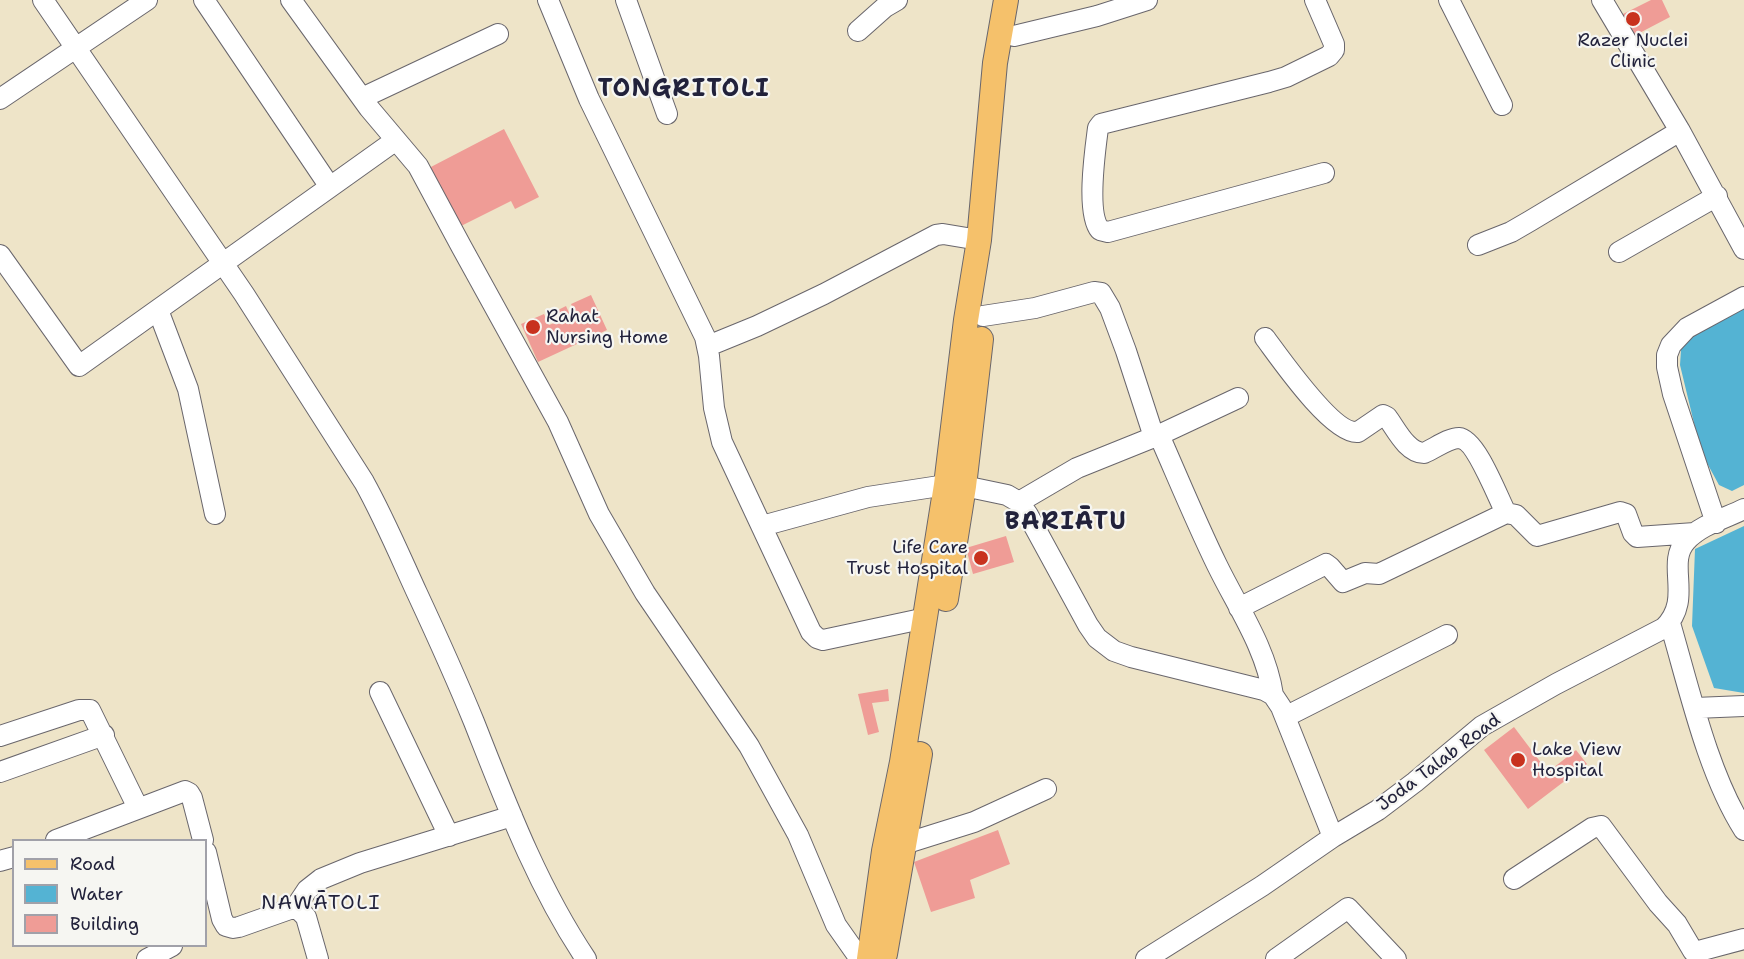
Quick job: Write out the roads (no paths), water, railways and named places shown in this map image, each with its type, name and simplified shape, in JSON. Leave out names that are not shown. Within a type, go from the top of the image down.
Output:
[{"type":"main road","points":[[869,959],[884,851],[902,762],[926,618],[955,486],[966,320],[979,240],[991,94],[1006,0]]},
{"type":"main road","points":[[885,959],[904,844],[955,486],[983,315],[1010,59],[1020,0]]},
{"type":"street","points":[[43,0],[223,264],[364,482],[458,681],[512,816],[544,888],[566,930],[586,959]]},
{"type":"street","points":[[0,99],[147,0]]},
{"type":"street","points":[[204,0],[330,187]]},
{"type":"street","points":[[291,0],[362,98],[418,166],[558,422],[599,514],[645,593],[750,746],[798,835],[836,925],[860,959]]},
{"type":"street","points":[[548,0],[589,99],[708,346],[714,408],[722,442],[811,632],[816,638],[829,639],[926,618]]},
{"type":"street","points":[[626,0],[667,114]]},
{"type":"street","points":[[1014,36],[1147,0]]},
{"type":"street","points":[[1315,0],[1334,44],[1334,50],[1329,56],[1286,77],[1106,122],[1100,126],[1093,179],[1095,221],[1100,230],[1108,232],[1324,173]]},
{"type":"street","points":[[1449,0],[1502,105]]},
{"type":"street","points":[[1602,0],[1680,131],[1744,249]]},
{"type":"street","points":[[858,31],[888,2]]},
{"type":"street","points":[[362,98],[498,34]]},
{"type":"street","points":[[1478,245],[1511,232],[1680,131]]},
{"type":"street","points":[[0,255],[79,366],[396,140]]},
{"type":"street","points":[[1619,252],[1717,196]]},
{"type":"street","points":[[708,346],[824,294],[936,235],[943,234],[979,240]]},
{"type":"street","points":[[983,315],[1035,308],[1094,292],[1101,293],[1110,308],[1156,436],[1264,659],[1273,695],[1285,717],[1333,837]]},
{"type":"street","points":[[1716,523],[1673,394],[1667,367],[1667,354],[1671,345],[1687,328],[1744,297]]},
{"type":"street","points":[[158,310],[188,389],[216,514]]},
{"type":"street","points":[[1265,338],[1325,413],[1351,432],[1361,430],[1383,415],[1387,417],[1411,449],[1420,454],[1456,438],[1466,440],[1476,453],[1506,513]]},
{"type":"street","points":[[1018,502],[1077,468],[1156,436],[1238,398]]},
{"type":"street","points":[[762,526],[868,497],[955,486],[998,492],[1018,502],[1029,515],[1088,625],[1104,644],[1114,651],[1131,657],[1258,688],[1273,695]]},
{"type":"street","points":[[1744,509],[1695,533],[1680,549],[1677,609],[1670,623],[1709,751],[1733,810],[1744,830]]},
{"type":"street","points":[[1239,608],[1326,564],[1343,582],[1365,573],[1379,574],[1506,513],[1516,514],[1537,536],[1620,512],[1626,514],[1631,530],[1637,537],[1695,533]]},
{"type":"street","name":"Joda Talab Road","points":[[1146,959],[1378,810],[1482,726],[1556,684],[1654,634],[1670,623]]},
{"type":"street","points":[[1285,717],[1447,635]]},
{"type":"street","points":[[380,692],[448,836]]},
{"type":"street","points":[[1695,708],[1744,706]]},
{"type":"street","points":[[0,736],[83,709],[90,710],[138,808]]},
{"type":"street","points":[[0,772],[104,735]]},
{"type":"street","points":[[904,844],[974,822],[1046,789]]},
{"type":"street","points":[[59,839],[182,791],[187,791],[192,798],[202,839]]},
{"type":"street","points":[[295,908],[307,890],[321,879],[360,863],[512,816]]},
{"type":"street","points":[[1514,879],[1592,828],[1601,826],[1658,903],[1677,924],[1693,951],[1744,939]]},
{"type":"street","points":[[207,861],[214,923],[233,928],[295,908],[301,910],[306,917],[318,959]]},
{"type":"street","points":[[1276,959],[1348,908],[1396,959]]},
{"type":"street","points":[[147,959],[168,947]]},
{"type":"water","points":[[1744,307],[1744,485],[1732,491],[1719,485],[1701,452],[1680,365],[1681,350],[1686,339]]},
{"type":"water","points":[[1744,526],[1744,693],[1714,688],[1692,626],[1695,549]]},
{"type":"place","name":"Razer Nuclei Clinic","points":[[1633,19]]},
{"type":"place","name":"Rahat Nursing Home","points":[[533,327]]},
{"type":"place","name":"Life Care Trust Hospital","points":[[981,558]]},
{"type":"place","name":"Lake View Hospital","points":[[1518,760]]},
{"type":"district","name":"TONGRITOLI","points":[[684,90]]},
{"type":"district","name":"BARIĀTU","points":[[1066,523]]},
{"type":"district","name":"NAWĀTOLI","points":[[321,904]]}]
